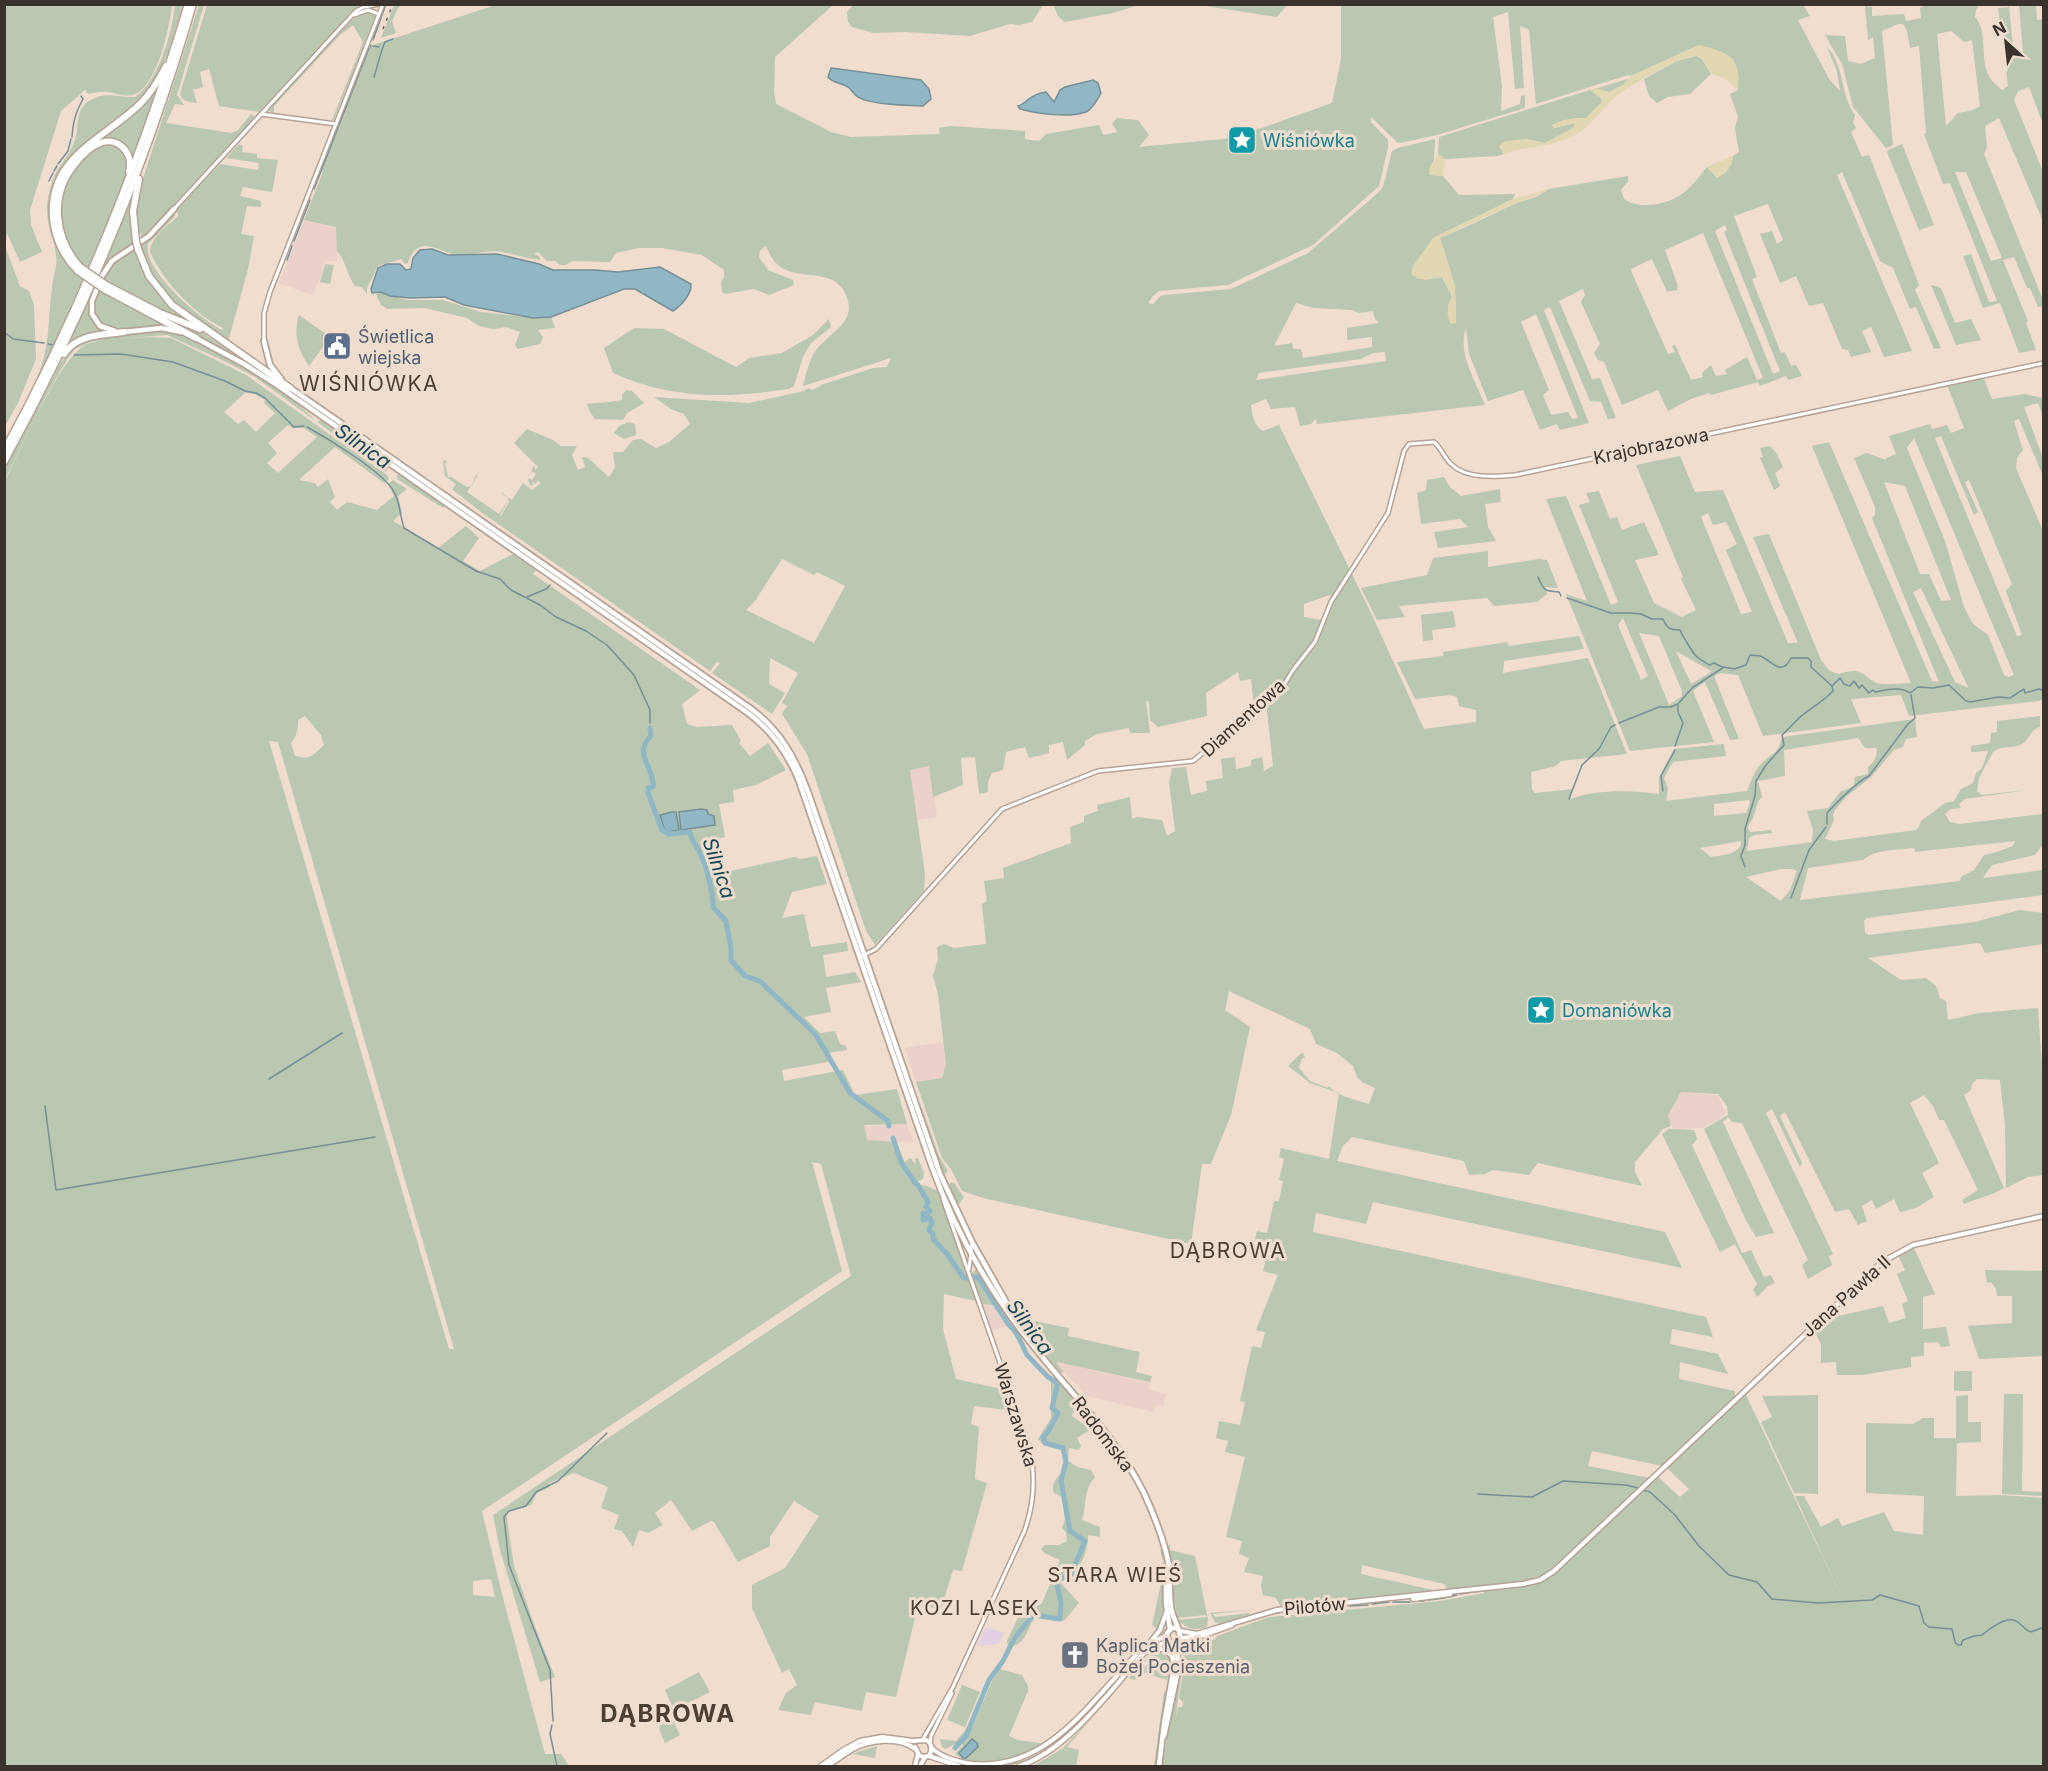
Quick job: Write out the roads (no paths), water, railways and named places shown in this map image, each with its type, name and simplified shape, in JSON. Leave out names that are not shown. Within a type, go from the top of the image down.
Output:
[{"type":"highway","points":[[4,451],[73,314],[123,196],[152,118],[188,4]]},
{"type":"highway","points":[[4,462],[46,383],[97,273],[147,148],[193,4]]},
{"type":"highway","points":[[179,34],[161,76],[147,96],[128,115],[75,156],[59,182],[53,208],[55,230],[65,255],[79,269],[105,287],[196,338]]},
{"type":"highway","points":[[79,269],[65,246],[59,225],[59,198],[68,174],[80,157],[96,146],[106,142],[118,143],[127,151],[131,160],[123,196]]},
{"type":"highway","points":[[147,148],[134,203],[136,241],[149,276],[166,298],[180,311],[290,388]]},
{"type":"highway","points":[[105,287],[218,338]]},
{"type":"highway","points":[[46,383],[74,343],[90,337],[124,332]]},
{"type":"main road","points":[[174,209],[149,236],[110,264],[93,297],[91,311],[97,324],[105,329],[124,332],[165,328],[196,338],[259,373],[762,725],[778,741],[794,770],[944,1190],[971,1253],[981,1270]]},
{"type":"main road","points":[[264,341],[272,368],[290,388],[750,708],[773,728],[788,746],[799,767],[862,956]]},
{"type":"main road","points":[[944,1190],[972,1242]]},
{"type":"main road","name":"Jana Pawła II","points":[[1547,1576],[1875,1266],[1905,1248],[1923,1242],[2043,1216]]},
{"type":"main road","name":"Radomska","points":[[972,1242],[1019,1327]]},
{"type":"main road","name":"Radomska","points":[[981,1270],[1004,1308],[1121,1454],[1149,1504],[1168,1566],[1172,1614],[1179,1629],[1179,1640]]},
{"type":"main road","name":"Radomska","points":[[1165,1554],[1169,1643]]},
{"type":"main road","name":"Pilotów","points":[[1179,1629],[1197,1634],[1277,1610],[1430,1598],[1469,1590],[1531,1583],[1547,1576]]},
{"type":"main road","points":[[947,1760],[990,1766],[1016,1762],[1038,1753],[1060,1737],[1149,1643],[1160,1630],[1167,1610]]},
{"type":"main road","name":"Pilotów","points":[[1179,1640],[1207,1635],[1247,1618]]},
{"type":"main road","points":[[1149,1643],[1168,1632],[1179,1629]]},
{"type":"main road","points":[[1018,1767],[1044,1756],[1065,1739],[1146,1651],[1156,1645],[1179,1640],[1178,1670],[1163,1739]]},
{"type":"main road","points":[[1160,1767],[1174,1662],[1169,1643]]},
{"type":"main road","points":[[1146,1651],[1163,1649],[1171,1655],[1174,1662]]},
{"type":"main road","points":[[821,1767],[860,1741],[882,1737],[917,1741],[924,1739],[941,1757],[959,1767]]},
{"type":"main road","points":[[915,1767],[917,1741]]},
{"type":"main road","points":[[827,1767],[851,1750],[870,1743],[897,1742],[911,1746],[927,1756],[941,1757]]},
{"type":"main road","points":[[920,1767],[927,1756],[930,1745]]},
{"type":"street","points":[[378,5],[379,13]]},
{"type":"street","points":[[264,341],[262,326],[265,308],[379,13],[378,5]]},
{"type":"street","points":[[174,209],[350,18],[361,8],[378,5]]},
{"type":"street","points":[[350,18],[365,10],[379,13]]},
{"type":"street","points":[[261,114],[336,124]]},
{"type":"street","name":"Krajobrazowa","points":[[1351,571],[1388,513],[1404,449],[1411,443],[1434,441],[1452,465],[1472,474],[1515,476],[2043,363]]},
{"type":"street","name":"Diamentowa","points":[[862,956],[876,948],[1002,809],[1089,773],[1184,764],[1201,757],[1225,733],[1284,685],[1315,642],[1331,602],[1351,571]]},
{"type":"street","name":"Warszawska","points":[[930,1745],[953,1687],[1024,1532],[1032,1503],[1034,1484],[1029,1446],[946,1212],[944,1190]]},
{"type":"street","points":[[969,1273],[972,1242]]},
{"type":"street","points":[[969,1273],[973,1269],[981,1270]]},
{"type":"street","name":"Warszawska","points":[[924,1739],[953,1687]]},
{"type":"water","points":[[831,68],[921,80],[929,89],[931,99],[923,106],[864,100],[848,87],[830,79],[828,77]]},
{"type":"water","points":[[1093,80],[1098,83],[1101,93],[1093,107],[1086,112],[1053,115],[1027,111],[1018,106],[1035,95],[1046,92],[1054,102],[1060,90],[1065,87]]},
{"type":"water","points":[[432,249],[448,255],[497,254],[539,264],[553,270],[618,272],[660,267],[691,284],[691,288],[685,299],[673,311],[635,289],[624,289],[551,317],[533,318],[464,305],[445,297],[410,298],[390,296],[381,292],[372,293],[371,289],[378,268],[387,264],[400,264],[406,270],[411,269],[413,258],[420,250]]},
{"type":"water","points":[[707,810],[708,814],[714,816],[715,825],[681,830],[679,812]]},
{"type":"water","points":[[676,812],[679,830],[668,832],[664,828],[660,815]]},
{"type":"water","points":[[972,1739],[978,1747],[963,1758],[959,1753]]},
{"type":"waterway","points":[[373,40],[386,4]]},
{"type":"waterway","points":[[374,77],[385,42],[393,39]]},
{"type":"waterway","points":[[373,46],[379,47]]},
{"type":"waterway","points":[[314,189],[369,48]]},
{"type":"waterway","points":[[72,137],[75,117],[83,99],[81,96]]},
{"type":"waterway","points":[[58,164],[68,151],[71,139]]},
{"type":"waterway","points":[[54,171],[57,166]]},
{"type":"waterway","points":[[49,181],[53,173]]},
{"type":"waterway","points":[[294,241],[310,200]]},
{"type":"waterway","points":[[287,260],[292,246]]},
{"type":"waterway","name":"Silnica","points":[[4,332],[13,339],[44,343]]},
{"type":"waterway","name":"Silnica","points":[[48,344],[53,345]]},
{"type":"waterway","name":"Silnica","points":[[74,355],[121,354],[173,362],[225,381],[245,391],[256,393],[265,398],[294,427],[304,426]]},
{"type":"waterway","name":"Silnica","points":[[307,427],[355,457],[388,484],[398,500],[404,528],[476,571],[500,579],[511,590],[607,645],[634,675],[650,710],[650,723]]},
{"type":"waterway","points":[[1538,577],[1545,589],[1559,592],[1561,596]]},
{"type":"waterway","points":[[527,597],[550,585]]},
{"type":"waterway","points":[[1567,598],[1611,613],[1641,614],[1652,619],[1663,619],[1669,628],[1680,630],[1697,657],[1709,665],[1714,663],[1722,667]]},
{"type":"waterway","points":[[1619,723],[1659,707],[1671,707],[1678,704],[1692,688],[1724,667],[1734,669],[1746,665],[1750,655],[1760,656],[1780,667],[1784,667],[1791,658],[1808,658],[1811,661],[1811,667],[1832,686],[1840,678],[1844,684],[1850,686],[1854,681],[1859,688],[1862,685],[1869,693],[1873,690],[1875,692],[1897,689],[1910,693],[1918,687],[1933,688],[1949,685],[1970,702],[1998,697],[2010,698],[2024,689],[2025,693],[2039,689],[2044,691]]},
{"type":"waterway","points":[[1745,867],[1741,856],[1745,845],[1745,829],[1755,796],[1756,781],[1766,765],[1784,745],[1782,735],[1799,718],[1829,695],[1833,691],[1832,686]]},
{"type":"waterway","points":[[1827,824],[1827,813],[1853,787],[1869,776],[1915,718],[1911,695]]},
{"type":"waterway","points":[[1675,746],[1683,723],[1678,712],[1678,705]]},
{"type":"waterway","points":[[1569,799],[1582,765],[1599,749],[1611,727],[1615,725]]},
{"type":"waterway","name":"Silnica","points":[[650,728],[651,736],[644,749],[653,780],[653,787],[648,788],[648,793],[662,830],[669,834],[690,832],[699,850],[707,872],[713,907],[726,921],[731,960],[745,976],[760,981],[816,1035],[850,1093],[888,1121],[889,1126]]},
{"type":"waterway","points":[[1663,791],[1661,776],[1675,750]]},
{"type":"waterway","points":[[1791,898],[1809,850],[1826,827]]},
{"type":"waterway","points":[[269,1079],[342,1033]]},
{"type":"waterway","points":[[45,1106],[56,1190],[375,1137]]},
{"type":"waterway","name":"Silnica","points":[[893,1138],[901,1162],[928,1202],[926,1207],[930,1211],[925,1215],[923,1213],[923,1220],[930,1218],[932,1223],[929,1230],[933,1234],[933,1239],[963,1277],[978,1277],[1008,1324],[1016,1332],[1027,1355],[1048,1377],[1058,1383],[1052,1408],[1058,1413],[1043,1437],[1045,1443],[1063,1448],[1066,1462],[1061,1481],[1070,1531],[1085,1541],[1071,1574],[1056,1581],[1061,1602],[1060,1619],[1033,1615],[1014,1639],[1003,1661],[989,1680],[966,1736],[955,1748]]},
{"type":"waterway","points":[[553,1721],[550,1670],[509,1565],[504,1517],[509,1511],[526,1506],[536,1492],[558,1481],[607,1433]]},
{"type":"waterway","points":[[1478,1494],[1532,1497],[1563,1481],[1626,1485],[1638,1488]]},
{"type":"waterway","points":[[1643,1490],[1650,1492],[1674,1514],[1699,1546],[1729,1575],[1757,1582],[1772,1599],[1818,1603],[1872,1600],[1880,1595],[1919,1606],[1924,1623],[1929,1627],[1952,1629],[1958,1645],[1961,1645],[1963,1640],[1982,1635],[2007,1620],[2016,1621],[2031,1632],[2044,1627]]},
{"type":"waterway","points":[[1474,1592],[1481,1591]]},
{"type":"waterway","points":[[1460,1594],[1472,1592]]},
{"type":"waterway","points":[[1448,1597],[1457,1595]]},
{"type":"waterway","points":[[1428,1600],[1445,1598]]},
{"type":"waterway","points":[[1372,1604],[1389,1602]]},
{"type":"waterway","points":[[1393,1602],[1410,1602]]},
{"type":"waterway","points":[[1349,1606],[1368,1605]]},
{"type":"waterway","points":[[1339,1607],[1346,1607]]},
{"type":"waterway","points":[[1325,1609],[1335,1608]]},
{"type":"waterway","points":[[1317,1609],[1322,1609]]},
{"type":"waterway","points":[[1305,1610],[1313,1610]]},
{"type":"waterway","points":[[1270,1614],[1279,1613]]},
{"type":"waterway","points":[[552,1725],[550,1734],[557,1766]]},
{"type":"railway","points":[[383,29],[393,4]]},
{"type":"place","name":"Wiśniówka","points":[[1242,140]]},
{"type":"place","name":"Świetlica wiejska","points":[[337,346]]},
{"type":"place","name":"Domaniówka","points":[[1541,1010]]},
{"type":"place","name":"Kaplica Matki Bożej Pocieszenia","points":[[1075,1655]]},
{"type":"district","name":"WIŚNIÓWKA","points":[[369,383]]},
{"type":"district","name":"DĄBROWA","points":[[1228,1250]]},
{"type":"district","name":"STARA WIEŚ","points":[[1115,1575]]},
{"type":"district","name":"KOZI LASEK","points":[[975,1608]]},
{"type":"district","name":"DĄBROWA","points":[[668,1713]]}]
